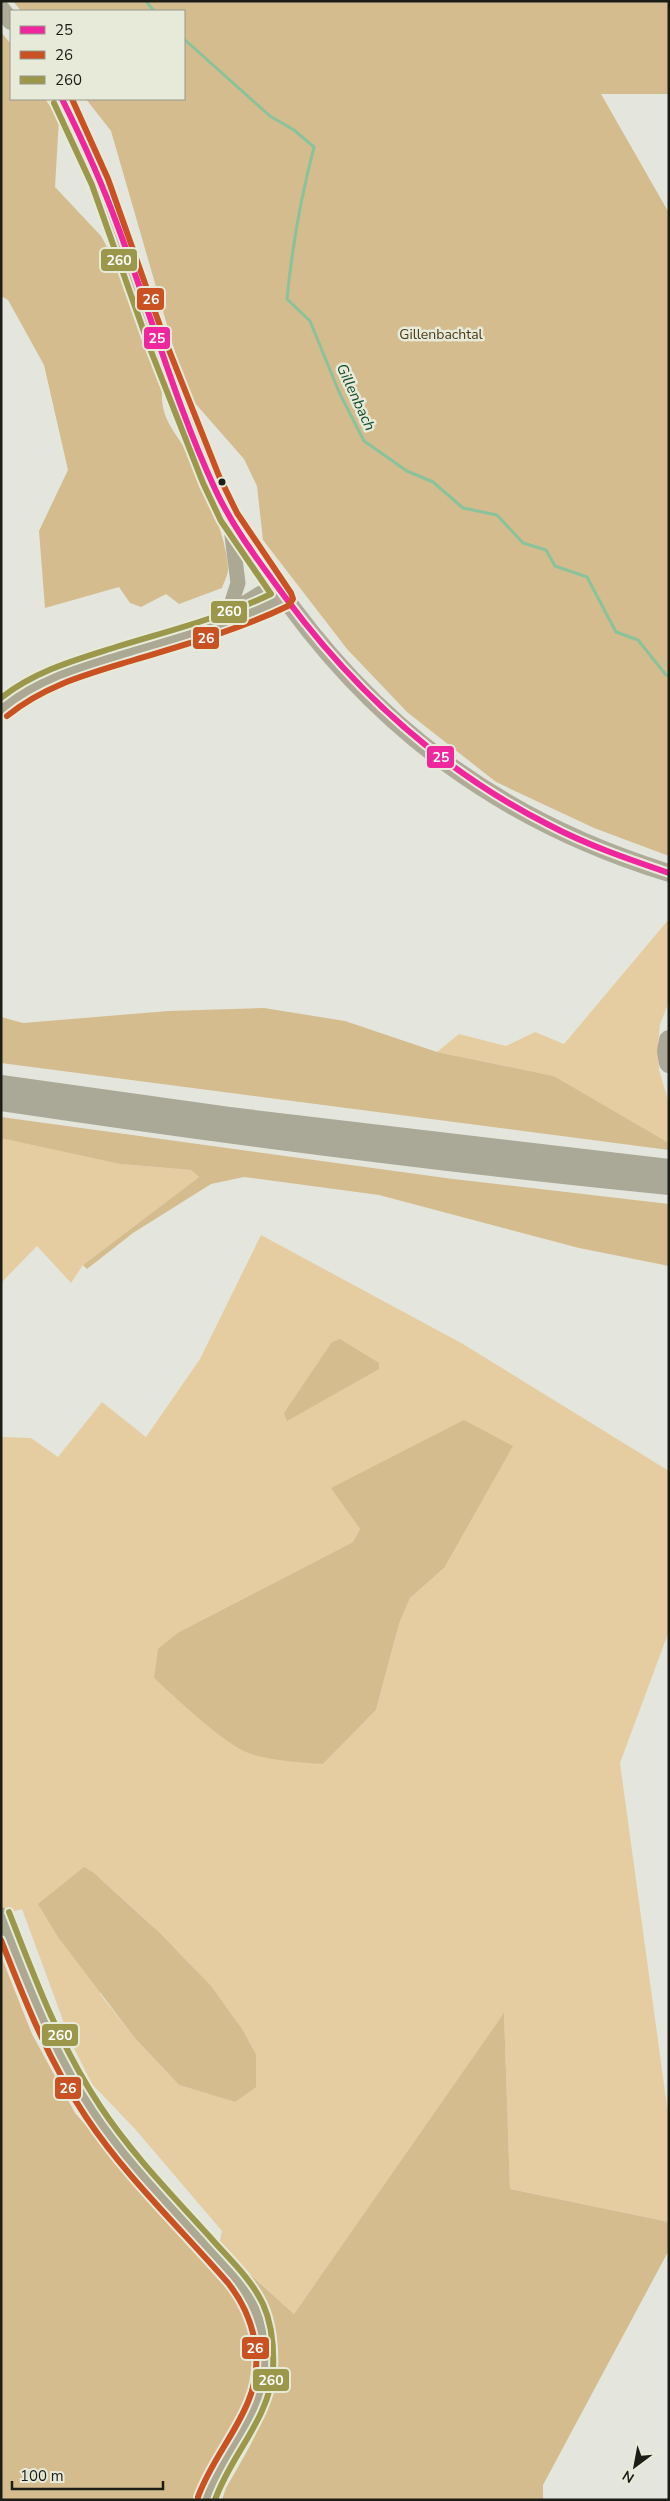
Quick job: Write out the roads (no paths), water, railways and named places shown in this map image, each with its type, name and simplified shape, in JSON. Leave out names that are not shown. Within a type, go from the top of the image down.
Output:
[{"type":"highway","points":[[669,1040],[667,1051],[669,1063]]},
{"type":"highway","points":[[1,1085],[229,1117],[669,1170]]},
{"type":"highway","points":[[1,1101],[247,1137],[504,1169],[669,1185]]},
{"type":"main road","points":[[1,9],[10,20]]},
{"type":"main road","points":[[62,100],[100,182],[156,342],[197,447],[229,517],[284,598],[344,673],[401,728],[471,782],[573,836],[628,860],[669,873]]},
{"type":"main road","points":[[197,447],[256,545],[292,599],[326,643],[344,673]]},
{"type":"main road","points":[[228,614],[238,583],[229,517]]},
{"type":"main road","points":[[205,629],[261,594],[270,593],[284,598]]},
{"type":"main road","points":[[1,709],[22,692],[62,673],[239,619],[284,598]]},
{"type":"main road","points":[[1,1915],[44,2023],[63,2064],[94,2113],[244,2290],[259,2317],[264,2342],[264,2373],[257,2404],[217,2474],[206,2500]]},
{"type":"waterway","name":"Gillenbach","points":[[146,1],[153,10]]},
{"type":"waterway","name":"Gillenbach","points":[[185,40],[270,116],[294,130],[314,147],[298,222],[287,299],[310,321],[339,392],[364,441],[407,471],[433,482],[463,508],[497,515],[523,543],[546,550],[555,566],[587,577],[616,632],[638,640],[666,675],[669,675]]},
{"type":"park label","name":"Gillenbachtal","points":[[441,334]]}]
